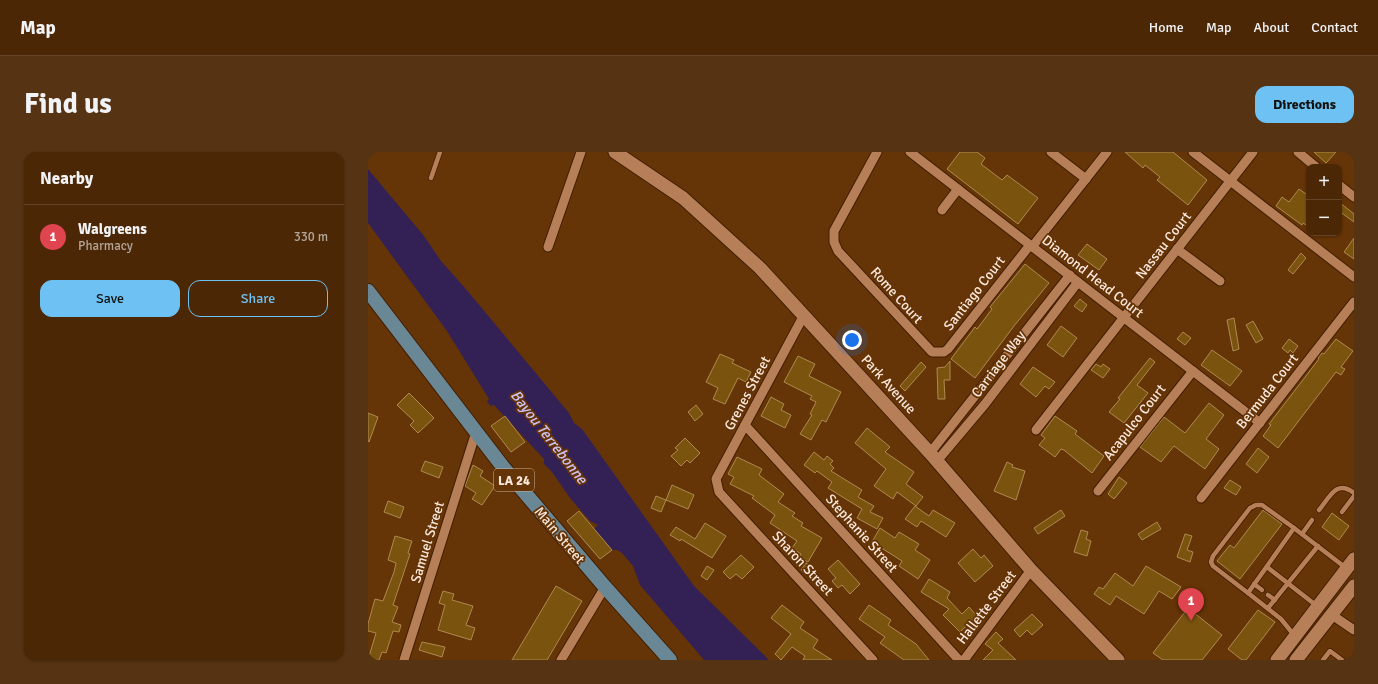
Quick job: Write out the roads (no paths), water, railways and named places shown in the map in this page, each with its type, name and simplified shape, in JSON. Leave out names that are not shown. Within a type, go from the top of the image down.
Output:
[{"type":"main road","name":"Park Avenue","points":[[615,152],[677,194],[710,221],[760,268],[934,457],[1031,570],[1118,660]]},
{"type":"main road","name":"Main Street","points":[[368,291],[476,432],[537,508],[670,660]]},
{"type":"main road","points":[[1277,660],[1350,564]]},
{"type":"main road","points":[[1296,660],[1354,586]]},
{"type":"street","points":[[548,247],[581,152]]},
{"type":"street","name":"Rome Court","points":[[877,152],[834,231],[834,242],[838,252],[928,350],[937,352]]},
{"type":"street","name":"Diamond Head Court","points":[[910,152],[1260,423]]},
{"type":"street","points":[[1051,152],[1086,179]]},
{"type":"street","name":"Santiago Court","points":[[937,352],[948,350],[1107,152]]},
{"type":"street","points":[[1193,152],[1354,277]]},
{"type":"street","name":"Nassau Court","points":[[1036,430],[1253,152]]},
{"type":"street","points":[[1298,152],[1312,164]]},
{"type":"street","points":[[1342,187],[1354,197]]},
{"type":"street","points":[[942,210],[958,189]]},
{"type":"street","points":[[1177,249],[1220,281]]},
{"type":"street","name":"Carriage Way","points":[[934,457],[1002,361],[1074,278]]},
{"type":"street","name":"Carriage Way","points":[[934,457],[1012,369],[1074,278]]},
{"type":"street","name":"Bermuda Court","points":[[1201,498],[1354,302]]},
{"type":"street","name":"Grenes Street","points":[[716,483],[716,479],[804,315]]},
{"type":"street","name":"Acapulco Court","points":[[1098,491],[1192,371]]},
{"type":"street","name":"Stephanie Street","points":[[745,425],[959,660]]},
{"type":"street","name":"Samuel Street","points":[[404,660],[476,432]]},
{"type":"street","name":"Sharon Street","points":[[716,483],[719,492],[873,660]]},
{"type":"street","name":"Hallette Street","points":[[964,660],[1031,570]]},
{"type":"street","points":[[561,660],[605,587]]},
{"type":"street","points":[[1332,615],[1354,630]]},
{"type":"lane","points":[[431,178],[440,152]]},
{"type":"lane","points":[[1002,361],[1012,369]]},
{"type":"lane","points":[[1319,510],[1336,489],[1341,487],[1354,493]]},
{"type":"lane","points":[[1342,512],[1354,496]]},
{"type":"lane","points":[[1295,637],[1281,619],[1213,566],[1211,562],[1213,556],[1250,508],[1256,505],[1262,505],[1318,546],[1350,564]]},
{"type":"lane","points":[[1302,534],[1312,520]]},
{"type":"lane","points":[[1248,593],[1294,528]]},
{"type":"lane","points":[[1268,608],[1318,546]]},
{"type":"lane","points":[[1267,567],[1318,607]]},
{"type":"lane","points":[[1254,584],[1262,590]]},
{"type":"lane","points":[[1268,595],[1275,600]]},
{"type":"lane","points":[[1323,660],[1330,651],[1342,660]]},
{"type":"water","name":"Bayou Terrebonne","points":[[368,169],[424,236],[441,261],[569,413],[574,423],[582,429],[694,586],[769,660],[704,660],[640,585],[633,566],[622,553],[617,550],[610,550],[594,529],[598,525],[590,521],[570,498],[552,472],[544,464],[544,459],[494,405],[491,406],[487,402],[489,399],[447,331],[368,223]]},
{"type":"place","name":"Walgreens","points":[[1191,621]]}]
